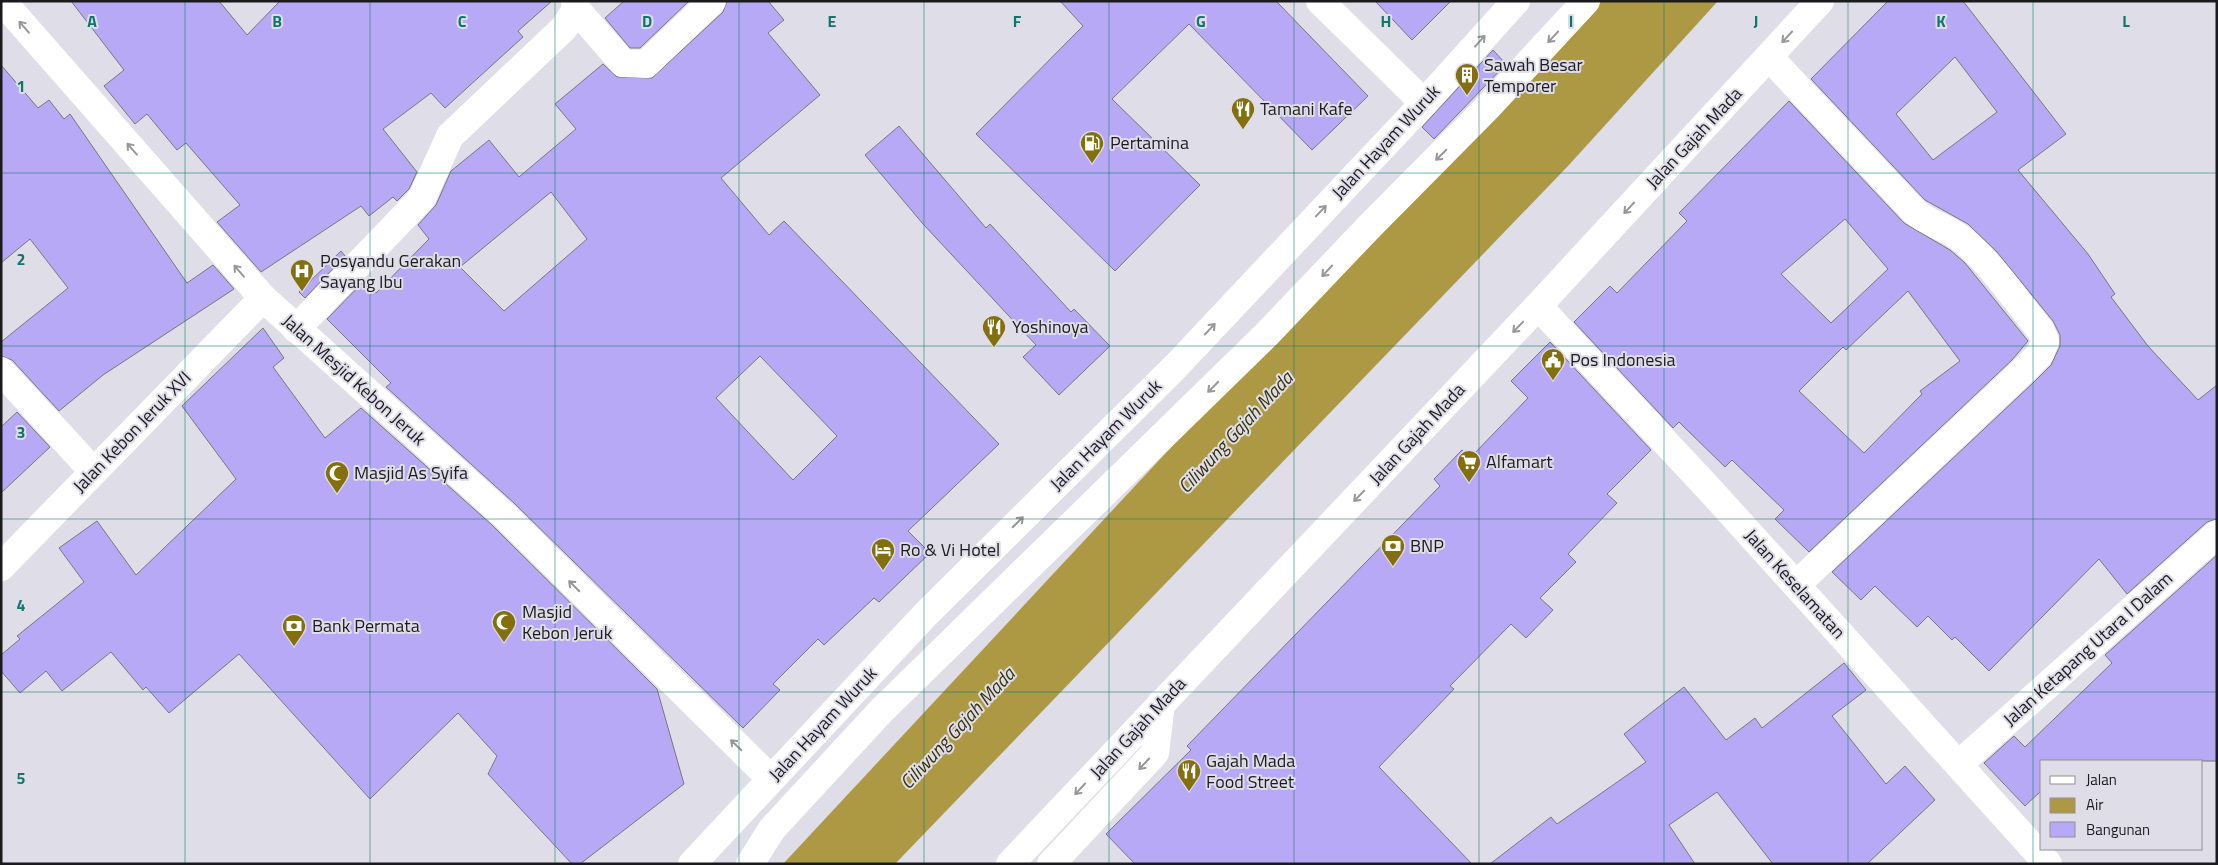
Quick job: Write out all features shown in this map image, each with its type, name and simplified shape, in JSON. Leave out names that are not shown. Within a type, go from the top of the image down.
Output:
[{"type":"street","name":"Jalan Mesjid Kebon Jeruk","points":[[2,1],[263,298],[503,514],[771,779]]},
{"type":"street","points":[[296,329],[422,198],[450,136],[564,28],[575,5],[623,63],[646,64],[712,1]]},
{"type":"street","points":[[1320,1],[1424,103]]},
{"type":"street","name":"Jalan Hayam Wuruk","points":[[692,864],[924,615],[1176,366],[1424,103],[1516,1]]},
{"type":"street","name":"Jalan Hayam Wuruk","points":[[750,864],[772,829],[881,711],[1300,300],[1486,109],[1586,1]]},
{"type":"street","name":"Jalan Gajah Mada","points":[[1010,864],[1538,306],[1820,1]]},
{"type":"street","points":[[1769,57],[1915,212],[1927,222],[1944,227],[1965,241],[1975,251],[2041,331],[2045,341],[2040,354],[2023,371],[1796,585]]},
{"type":"street","name":"Jalan Kebon Jeruk XVI","points":[[1,567],[263,298]]},
{"type":"street","name":"Jalan Keselamatan","points":[[1538,306],[1960,764],[2048,864]]},
{"type":"street","points":[[1,371],[93,471]]},
{"type":"street","name":"Jalan Ketapang Utara I Dalam","points":[[1960,764],[2217,534]]},
{"type":"street","points":[[707,864],[966,579],[971,569]]},
{"type":"street","points":[[1061,860],[1155,752],[1161,703]]},
{"type":"water","name":"Ciliwung Gajah Mada","points":[[1595,1],[1718,1],[1568,166],[895,864],[783,864],[1271,340]]},
{"type":"building","points":[[71,1],[219,1],[247,35],[280,1],[552,1],[518,31],[523,37],[445,108],[431,93],[383,129],[417,172],[409,189],[397,201],[393,197],[369,216],[361,206],[261,272],[217,222],[240,205],[186,143],[177,150],[147,114],[135,124],[104,86],[124,70]]},
{"type":"building","points":[[624,1],[689,1],[640,48],[630,48],[605,18]]},
{"type":"building","points":[[727,1],[768,1],[784,20],[768,33],[820,95],[721,178],[769,235],[784,221],[999,444],[908,531],[930,553],[879,602],[874,598],[824,645],[818,639],[773,684],[780,690],[743,728],[514,503],[386,387],[391,383],[327,319],[365,280],[376,293],[429,239],[418,225],[436,205],[451,171],[489,140],[519,177],[576,129],[555,104],[603,64],[617,77],[652,78],[723,12]],"holes":[[[551,192],[587,239],[504,311],[460,267]],[[760,356],[837,436],[793,480],[716,398]]]},
{"type":"building","points":[[1060,1],[1276,1],[1368,96],[1312,150],[1189,24],[1112,99],[1200,185],[1115,271],[976,134],[1083,26]]},
{"type":"building","points":[[1375,1],[1451,1],[1412,40]]},
{"type":"building","points":[[1888,1],[1963,1],[2066,134],[2018,170],[2088,254],[2115,294],[2111,297],[2148,346],[2198,400],[2217,385],[2217,519],[2207,522],[2127,594],[2099,559],[1989,671],[1955,637],[1952,640],[1928,616],[1917,627],[1875,586],[1861,600],[1832,572],[2051,365],[2060,346],[2060,335],[2053,321],[1997,252],[1968,224],[1925,200],[1811,79]],"holes":[[[1955,57],[1997,112],[1933,160],[1896,114]]]},
{"type":"building","points":[[1493,50],[1506,64],[1434,139],[1422,127]]},
{"type":"building","points":[[1,65],[38,108],[49,100],[64,119],[70,114],[187,283],[213,265],[234,289],[103,375],[59,411],[12,360],[1,356],[1,342],[68,288],[30,239],[1,263]]},
{"type":"building","points":[[1789,101],[1904,223],[1950,250],[1965,263],[2028,341],[2012,360],[1809,552],[1775,519],[1784,510],[1732,460],[1725,467],[1679,422],[1673,428],[1574,322],[1610,286],[1617,293],[1687,221],[1679,213]],"holes":[[[1845,219],[1888,269],[1831,323],[1781,274]],[[1908,291],[1960,361],[1920,391],[1922,394],[1864,453],[1799,391],[1843,347],[1846,350]]]},
{"type":"building","points":[[899,126],[986,228],[990,224],[1071,312],[1074,309],[1110,346],[1059,395],[1023,357],[1036,345],[923,224],[865,155]]},
{"type":"building","points":[[341,251],[345,256],[305,298],[299,292]]},
{"type":"building","points":[[263,328],[284,358],[273,367],[325,438],[361,408],[492,525],[657,689],[684,784],[580,864],[572,864],[488,774],[497,756],[458,713],[370,799],[239,654],[169,713],[146,687],[143,690],[111,652],[62,691],[46,671],[20,693],[1,671],[1,655],[20,639],[17,636],[84,582],[59,548],[97,521],[136,575],[236,479],[182,406]]},
{"type":"building","points":[[1550,342],[1651,450],[1607,494],[1617,503],[1568,554],[1576,562],[1540,598],[1553,610],[1526,638],[1511,624],[1450,686],[1454,689],[1379,767],[1472,864],[1135,864],[1106,834],[1191,750],[1187,746],[1440,486],[1434,479],[1462,450],[1470,458],[1528,398],[1511,381]]},
{"type":"building","points":[[17,412],[50,447],[1,493],[1,427]]},
{"type":"building","points":[[2217,555],[2217,761],[2040,760],[2040,792],[2025,806],[1984,763],[2014,736],[2025,747],[2112,663],[2105,655]]},
{"type":"building","points":[[1844,663],[1866,690],[1832,716],[1886,784],[1905,766],[1935,800],[1867,864],[1773,864],[1717,792],[1669,825],[1695,864],[1490,864],[1551,817],[1557,824],[1646,762],[1624,734],[1684,687],[1726,740],[1755,718],[1762,728]]},
{"type":"place","name":"Sawah Besar Temporer","points":[[1467,96]]},
{"type":"place","name":"Tamani Kafe","points":[[1243,130]]},
{"type":"place","name":"Pertamina","points":[[1092,164]]},
{"type":"place","name":"Posyandu Gerakan Sayang Ibu","points":[[302,292]]},
{"type":"place","name":"Yoshinoya","points":[[994,348]]},
{"type":"place","name":"Pos Indonesia","points":[[1553,381]]},
{"type":"place","name":"Alfamart","points":[[1469,483]]},
{"type":"place","name":"Masjid As Syifa","points":[[337,494]]},
{"type":"place","name":"BNP","points":[[1393,567]]},
{"type":"place","name":"Ro & Vi Hotel","points":[[883,571]]},
{"type":"place","name":"Masjid Kebon Jeruk","points":[[504,643]]},
{"type":"place","name":"Bank Permata","points":[[294,647]]},
{"type":"place","name":"Gajah Mada Food Street","points":[[1189,792]]}]
